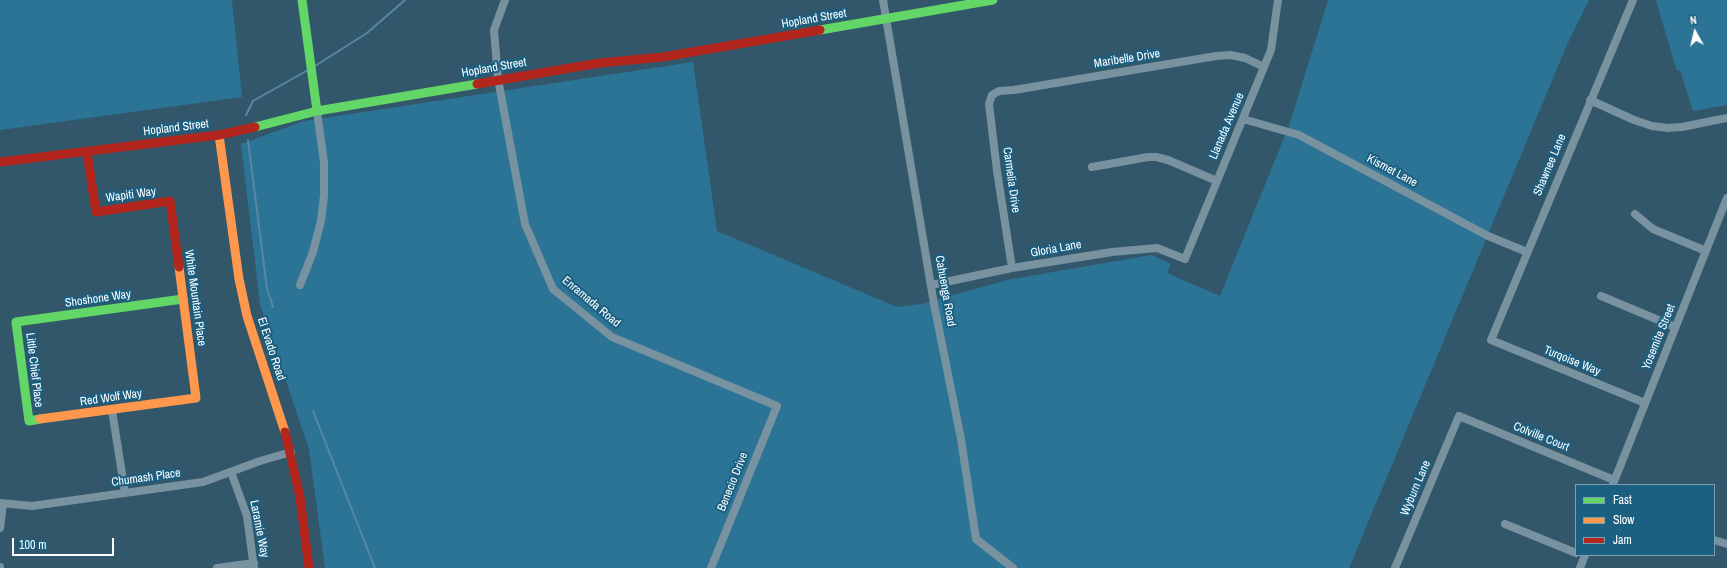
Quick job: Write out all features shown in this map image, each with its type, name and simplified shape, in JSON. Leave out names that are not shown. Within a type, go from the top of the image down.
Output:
[{"type":"street","points":[[300,285],[313,252],[321,221],[324,196],[324,163],[302,0]]},
{"type":"street","name":"Enramada Road","points":[[505,0],[494,30],[498,79],[525,224],[553,289],[612,337],[777,406]]},
{"type":"street","name":"Cahuenga Road","points":[[883,0],[931,285],[961,439],[976,539],[1013,568]]},
{"type":"street","name":"Hopland Street","points":[[0,162],[219,135],[249,129],[317,111],[498,79],[599,63],[663,57],[992,0]]},
{"type":"street","name":"Llanada Avenue","points":[[1184,259],[1271,50],[1278,0]]},
{"type":"street","name":"Shawnee Lane","points":[[1490,340],[1633,0]]},
{"type":"street","name":"Maribelle Drive","points":[[992,95],[999,91],[1014,90],[1216,56],[1231,55],[1245,58],[1264,67]]},
{"type":"street","name":"Carmelia Drive","points":[[992,95],[989,104],[997,171],[1012,268]]},
{"type":"street","points":[[1590,100],[1634,120],[1668,128],[1682,127],[1727,118]]},
{"type":"street","name":"Kismet Lane","points":[[1243,119],[1300,135],[1488,236],[1527,252]]},
{"type":"street","name":"El Evado Road","points":[[219,135],[240,280],[247,316],[291,452],[300,497],[309,568]]},
{"type":"street","name":"Wapiti Way","points":[[88,152],[96,212],[170,201]]},
{"type":"street","points":[[1092,167],[1148,157],[1156,157],[1168,160],[1217,181]]},
{"type":"street","name":"Yosemite Street","points":[[1614,483],[1727,198]]},
{"type":"street","name":"White Mountain Place","points":[[170,201],[196,398]]},
{"type":"street","points":[[1635,214],[1653,228],[1706,251]]},
{"type":"street","name":"Gloria Lane","points":[[931,285],[1012,268],[1112,252],[1157,248],[1184,259]]},
{"type":"street","points":[[1601,296],[1675,327]]},
{"type":"street","name":"Shoshone Way","points":[[16,322],[183,299]]},
{"type":"street","name":"Little Chief Place","points":[[16,322],[29,421]]},
{"type":"street","name":"Turqoise Way","points":[[1490,340],[1645,403]]},
{"type":"street","name":"Red Wolf Way","points":[[29,421],[196,398]]},
{"type":"street","name":"Benecio Drive","points":[[710,568],[777,406]]},
{"type":"street","points":[[112,410],[125,493]]},
{"type":"street","name":"Colville Court","points":[[1459,416],[1614,483]]},
{"type":"street","name":"Wyburn Lane","points":[[1395,568],[1459,416]]},
{"type":"street","name":"Chumash Place","points":[[2,504],[32,506],[203,482],[260,461],[291,452]]},
{"type":"street","name":"Laramie Way","points":[[231,472],[246,516],[254,565]]},
{"type":"street","points":[[0,528],[2,504]]},
{"type":"street","points":[[1505,524],[1575,553]]},
{"type":"street","points":[[1715,540],[1727,544]]},
{"type":"street","points":[[1580,568],[1583,556]]},
{"type":"street","points":[[217,568],[254,565]]},
{"type":"shaded area","points":[[0,0],[232,0],[242,97],[0,130]]},
{"type":"shaded area","points":[[1328,0],[1589,0],[1566,47],[1349,568],[325,568],[309,449],[260,304],[241,144],[304,121],[693,62],[717,231],[897,307],[922,304],[1007,280],[1151,255],[1171,264],[1167,273],[1220,296],[1290,123]]},
{"type":"shaded area","points":[[1727,0],[1727,105],[1693,111],[1680,70],[1677,71],[1656,1]]},
{"type":"waterway","points":[[315,66],[367,33],[405,0]]},
{"type":"waterway","points":[[246,115],[253,101],[308,70]]},
{"type":"waterway","points":[[248,140],[267,289],[273,307]]},
{"type":"waterway","points":[[313,411],[375,568]]},
{"type":"traffic: fast","points":[[302,0],[317,111]]},
{"type":"traffic: fast","points":[[820,30],[993,0]]},
{"type":"traffic: fast","points":[[255,127],[317,111],[477,84]]},
{"type":"traffic: fast","points":[[40,419],[29,421],[16,322],[183,299]]},
{"type":"traffic: slow","points":[[219,135],[239,279],[247,316],[285,432]]},
{"type":"traffic: slow","points":[[40,419],[196,398],[179,267]]},
{"type":"traffic: jam","points":[[477,84],[599,63],[663,57],[820,30]]},
{"type":"traffic: jam","points":[[0,162],[219,135],[255,127]]},
{"type":"traffic: jam","points":[[87,152],[96,212],[170,201],[179,267]]},
{"type":"traffic: jam","points":[[285,432],[300,497],[309,568]]}]
